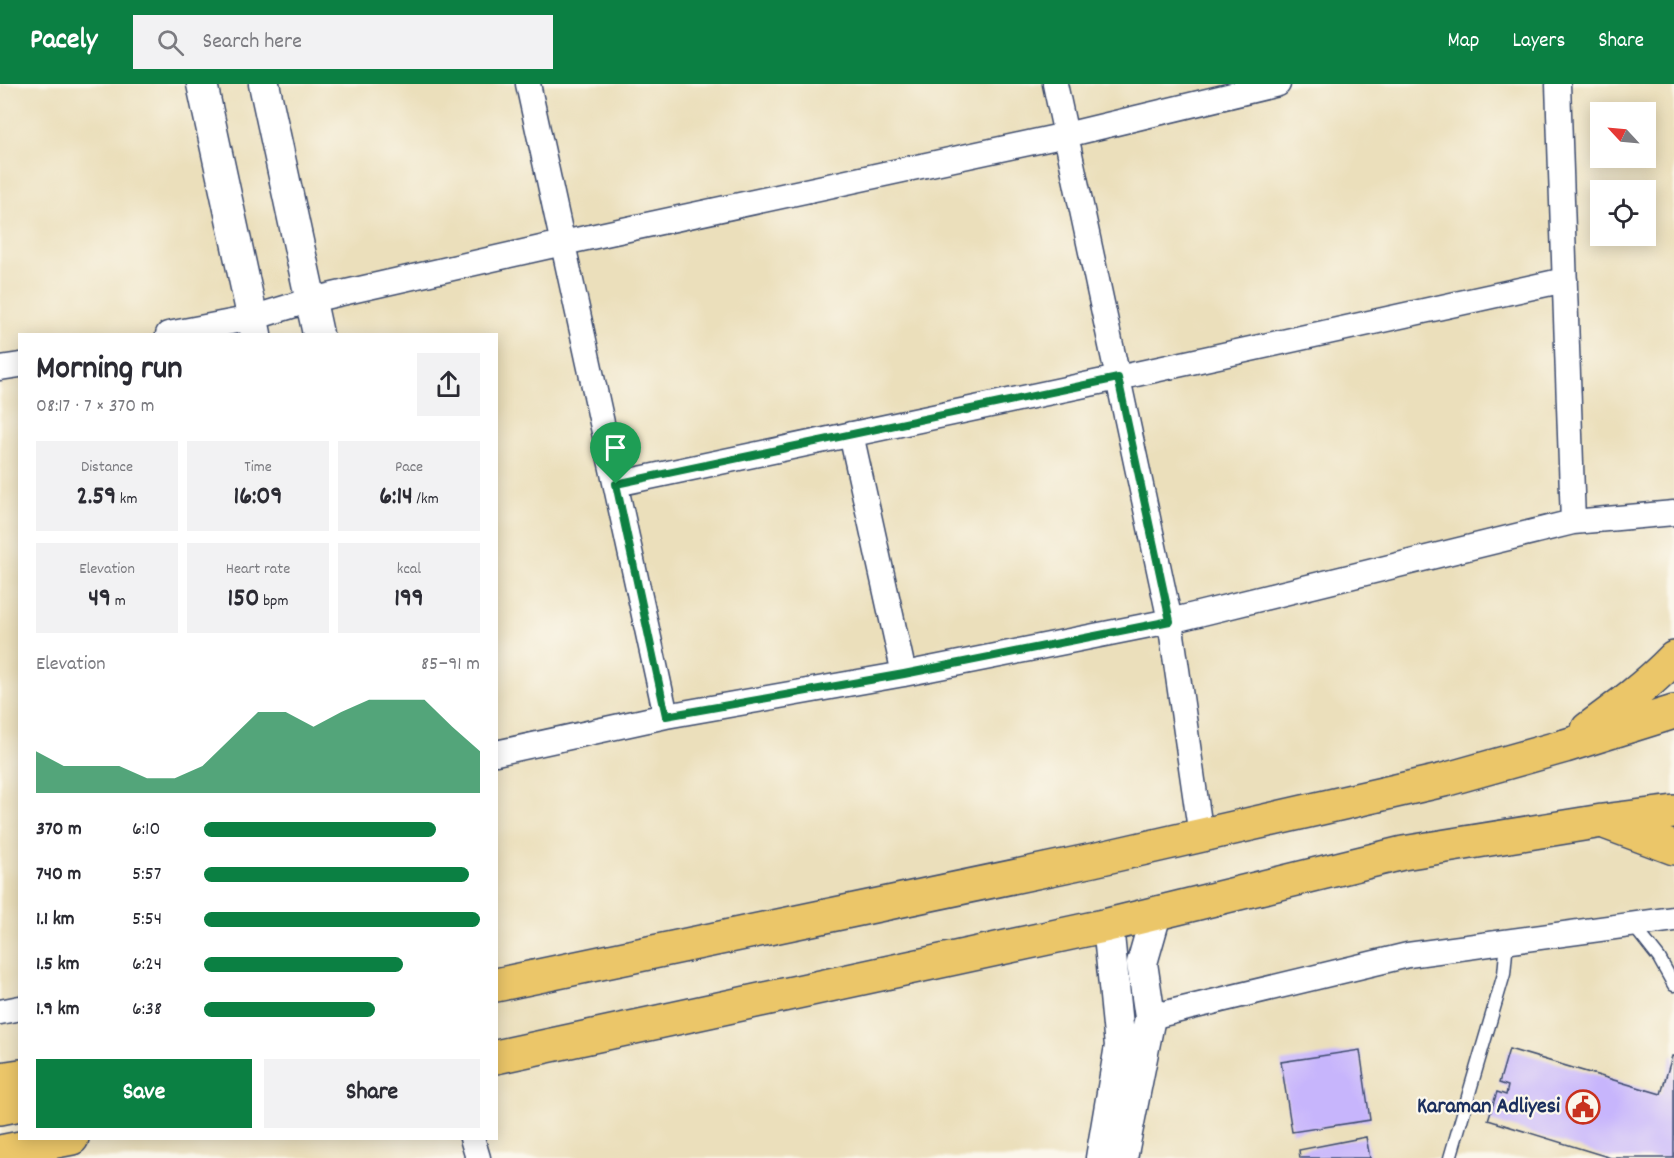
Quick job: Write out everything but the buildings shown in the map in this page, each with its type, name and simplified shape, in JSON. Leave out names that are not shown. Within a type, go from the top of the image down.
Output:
[{"type":"main road","points":[[1565,746],[1631,698],[1674,658]]},
{"type":"main road","points":[[498,984],[1070,865],[1444,780],[1674,712]]},
{"type":"main road","points":[[498,1057],[1108,926],[1403,852],[1674,812]]},
{"type":"main road","points":[[1602,821],[1674,848]]},
{"type":"main road","points":[[0,1079],[18,1076]]},
{"type":"main road","points":[[0,1108],[18,1104]]},
{"type":"main road","points":[[0,1152],[62,1140]]},
{"type":"main road","points":[[7,1158],[41,1144]]},
{"type":"street","points":[[202,84],[254,326]]},
{"type":"street","points":[[264,84],[318,333]]},
{"type":"street","points":[[528,84],[666,716]]},
{"type":"street","points":[[1055,84],[1170,621],[1201,836]]},
{"type":"street","points":[[179,333],[254,326],[311,300],[563,243],[1066,135],[1278,84]]},
{"type":"street","points":[[1558,84],[1573,522]]},
{"type":"street","points":[[616,484],[1118,378],[1565,280]]},
{"type":"street","points":[[0,368],[18,364]]},
{"type":"street","points":[[851,434],[904,674]]},
{"type":"street","points":[[498,753],[666,716],[904,674],[1170,621],[1573,522],[1674,513]]},
{"type":"street","points":[[1122,1158],[1150,1017],[1142,963],[1156,914]]},
{"type":"street","points":[[1150,1017],[1408,955],[1674,919]]},
{"type":"street","points":[[1101,1158],[1120,1046],[1108,926]]},
{"type":"street","points":[[0,1012],[18,1008]]},
{"type":"street","points":[[473,1140],[478,1158]]},
{"type":"lane","points":[[1633,925],[1659,958],[1674,985]]},
{"type":"lane","points":[[1450,1158],[1504,974],[1507,941]]},
{"type":"place","name":"Karaman Adliyesi","points":[[1583,1107]]},
{"type":"route","points":[[1118,378],[1170,621],[904,674],[666,716],[616,484],[1118,378]]}]
